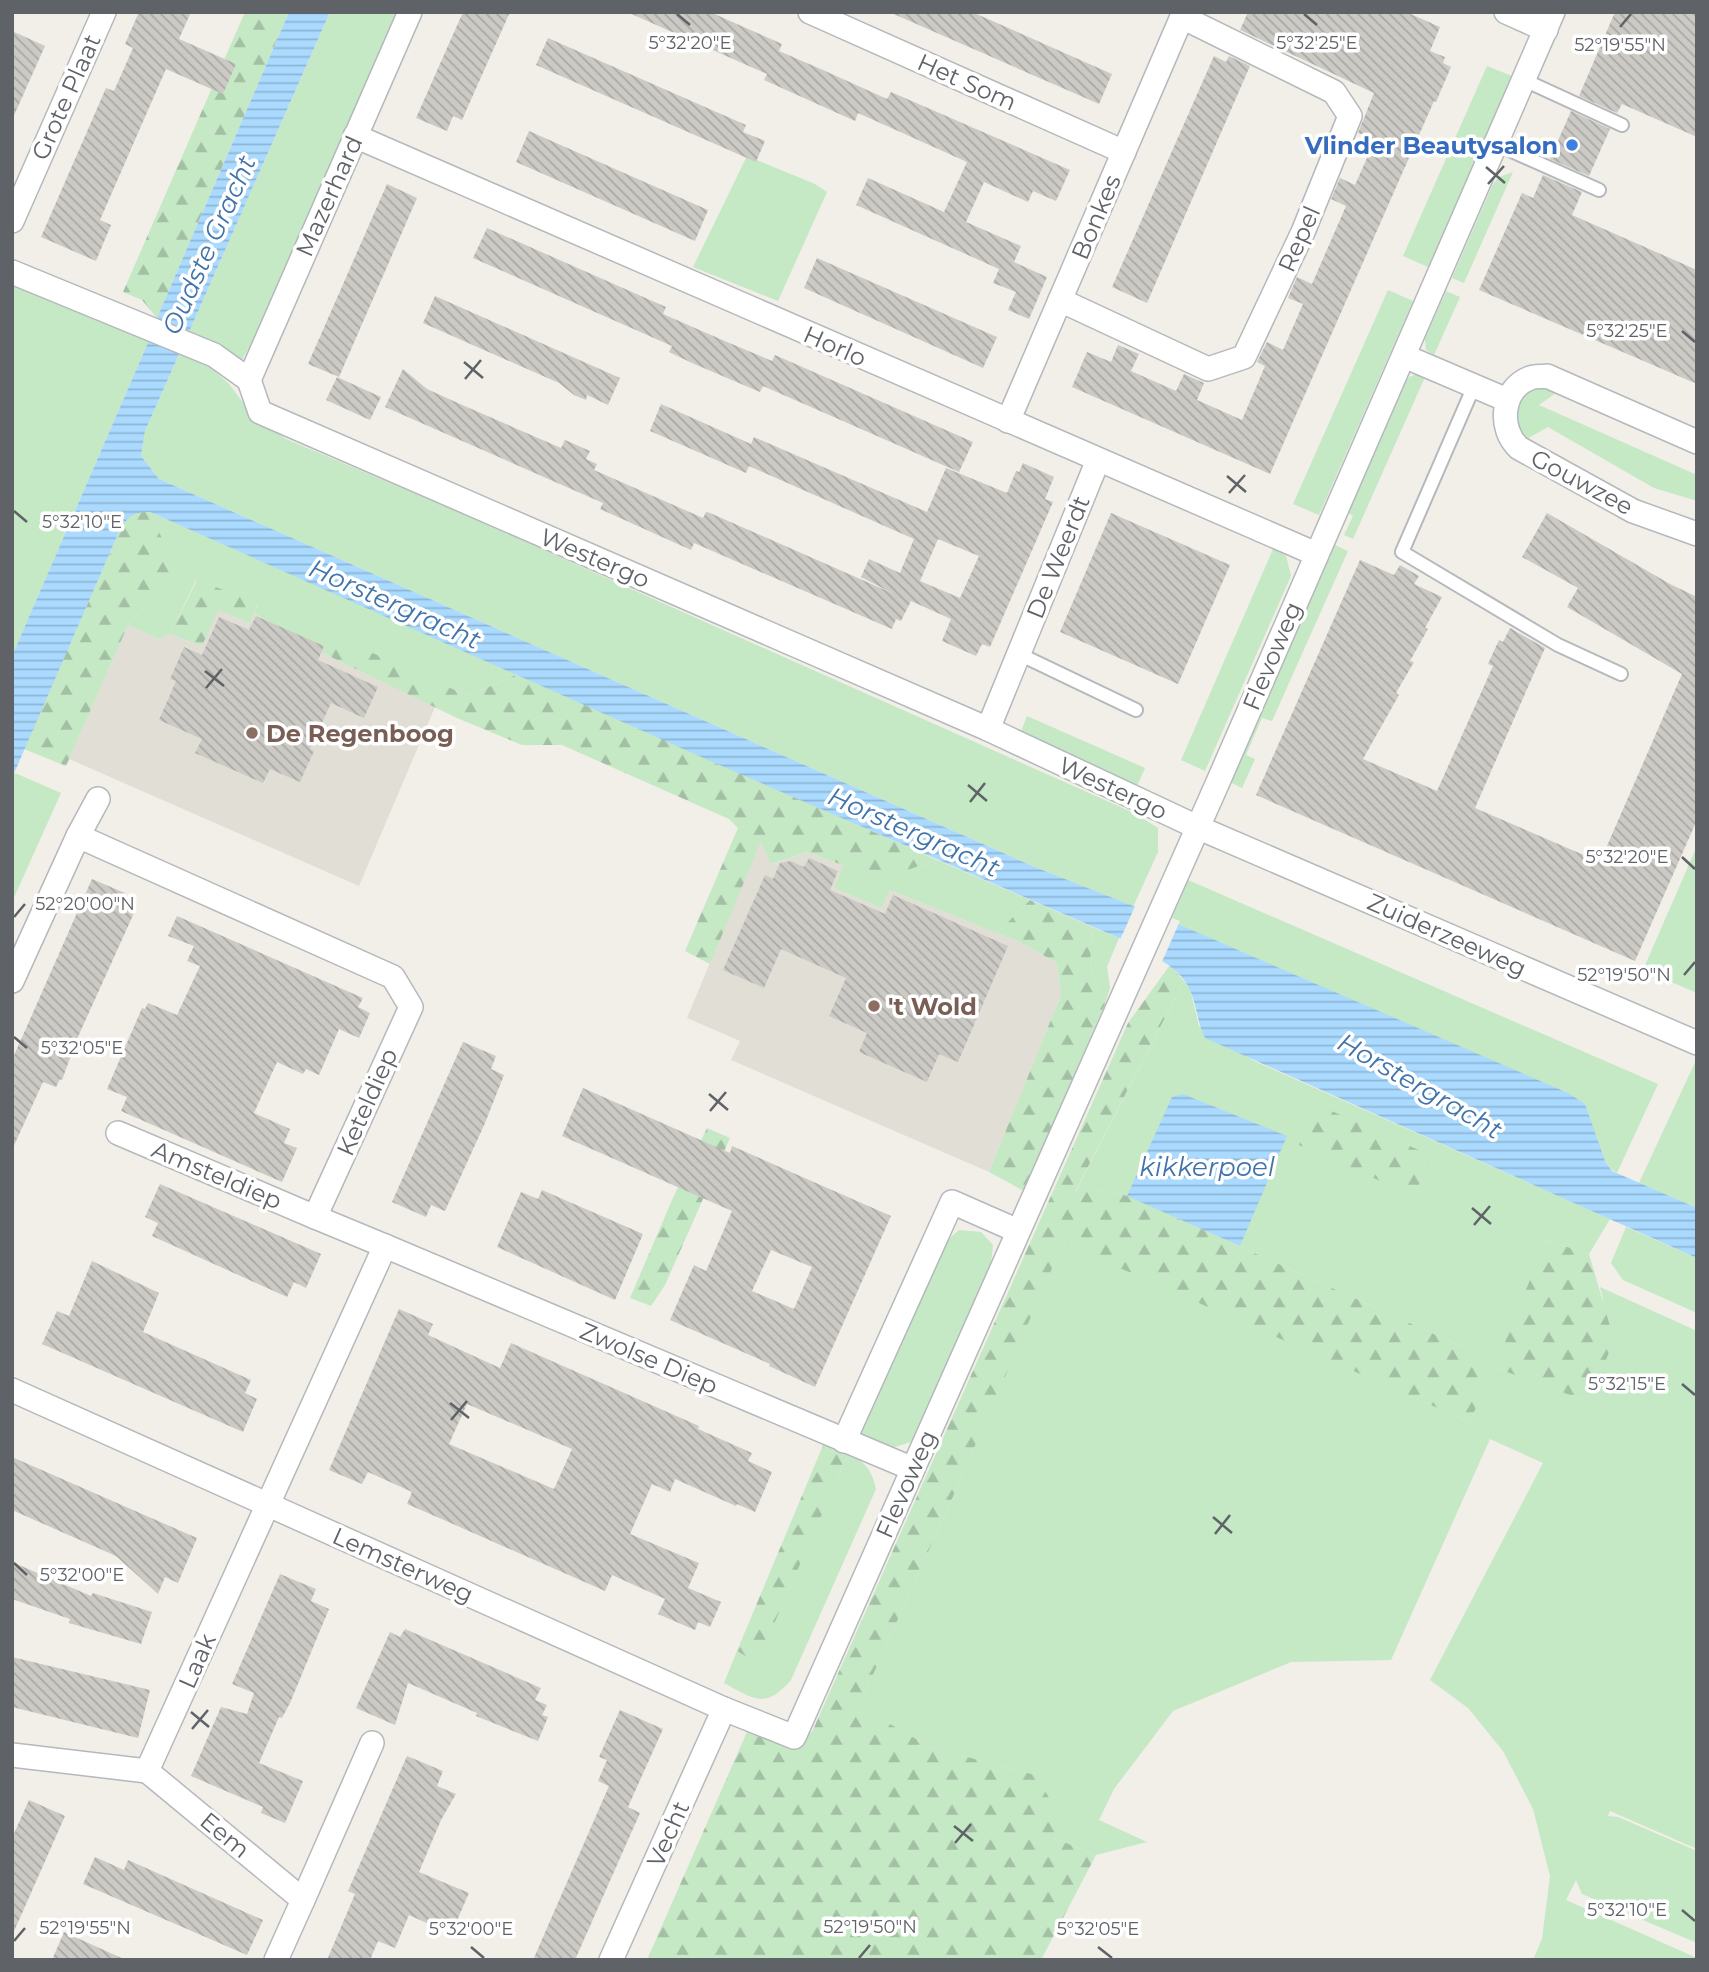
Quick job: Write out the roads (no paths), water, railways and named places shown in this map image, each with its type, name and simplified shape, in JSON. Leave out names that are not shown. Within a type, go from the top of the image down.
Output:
[{"type":"street","name":"Mazerhard","points":[[249,380],[410,12]]},
{"type":"street","name":"Het Som","points":[[810,12],[1124,152]]},
{"type":"street","points":[[1506,12],[1550,21]]},
{"type":"street","name":"Grote Plaat","points":[[12,221],[99,14]]},
{"type":"street","name":"Bonkes","points":[[1008,421],[1183,14]]},
{"type":"street","name":"Repel","points":[[1060,300],[1208,369],[1244,357],[1303,232],[1350,116],[1334,92],[1183,14]]},
{"type":"street","name":"Flevoweg","points":[[794,1737],[1550,21]]},
{"type":"street","name":"Horlo","points":[[355,136],[1316,554]]},
{"type":"street","points":[[12,272],[214,355],[249,380]]},
{"type":"street","points":[[1404,356],[1507,400],[1520,384],[1531,378],[1547,376],[1697,442]]},
{"type":"street","name":"Westergo","points":[[249,380],[260,412],[988,729],[1197,827]]},
{"type":"street","name":"Gouwzee","points":[[1507,400],[1505,422],[1508,438],[1519,448],[1633,511],[1697,534]]},
{"type":"street","name":"De Weerdt","points":[[988,729],[1098,460]]},
{"type":"street","points":[[12,981],[97,799]]},
{"type":"street","name":"Zuiderzeeweg","points":[[1197,827],[1697,1043]]},
{"type":"street","name":"Keteldiep","points":[[78,836],[393,977],[411,1007],[315,1217]]},
{"type":"street","name":"Amsteldiep","points":[[118,1133],[315,1217]]},
{"type":"street","points":[[844,1441],[953,1202],[1018,1231]]},
{"type":"street","points":[[268,1504],[385,1246],[315,1217]]},
{"type":"street","name":"Zwolse Diep","points":[[385,1246],[913,1469]]},
{"type":"street","name":"Lemsterweg","points":[[12,1390],[724,1709],[794,1737]]},
{"type":"street","name":"Laak","points":[[147,1771],[268,1504]]},
{"type":"street","name":"Vecht","points":[[611,1960],[724,1709]]},
{"type":"street","points":[[276,1960],[372,1743]]},
{"type":"street","points":[[12,1755],[147,1771]]},
{"type":"street","name":"Eem","points":[[147,1771],[303,1900]]},
{"type":"lane","points":[[1524,80],[1622,125]]},
{"type":"lane","points":[[1496,144],[1599,190]]},
{"type":"lane","points":[[1474,386],[1402,552],[1558,645],[1621,674]]},
{"type":"lane","points":[[1019,654],[1136,710]]},
{"type":"water","name":"Oudste Gracht","points":[[289,12],[330,12],[189,332],[157,318]]},
{"type":"water","name":"Horstergracht","points":[[150,338],[180,352],[145,431],[141,456],[159,479],[1037,868],[1171,921],[1568,1093],[1585,1104],[1605,1161],[1612,1171],[1697,1208],[1697,1258],[1205,1038],[1185,981],[1169,965],[1119,938],[708,760],[150,512],[133,515],[121,527],[12,778],[12,656]]},
{"type":"water","name":"kikkerpoel","points":[[1183,1094],[1287,1136],[1240,1246],[1127,1196],[1172,1097]]},
{"type":"place","name":"Vlinder Beautysalon","points":[[1572,145]]},
{"type":"place","name":"De Regenboog","points":[[252,733]]},
{"type":"place","name":"'t Wold","points":[[874,1006]]}]
